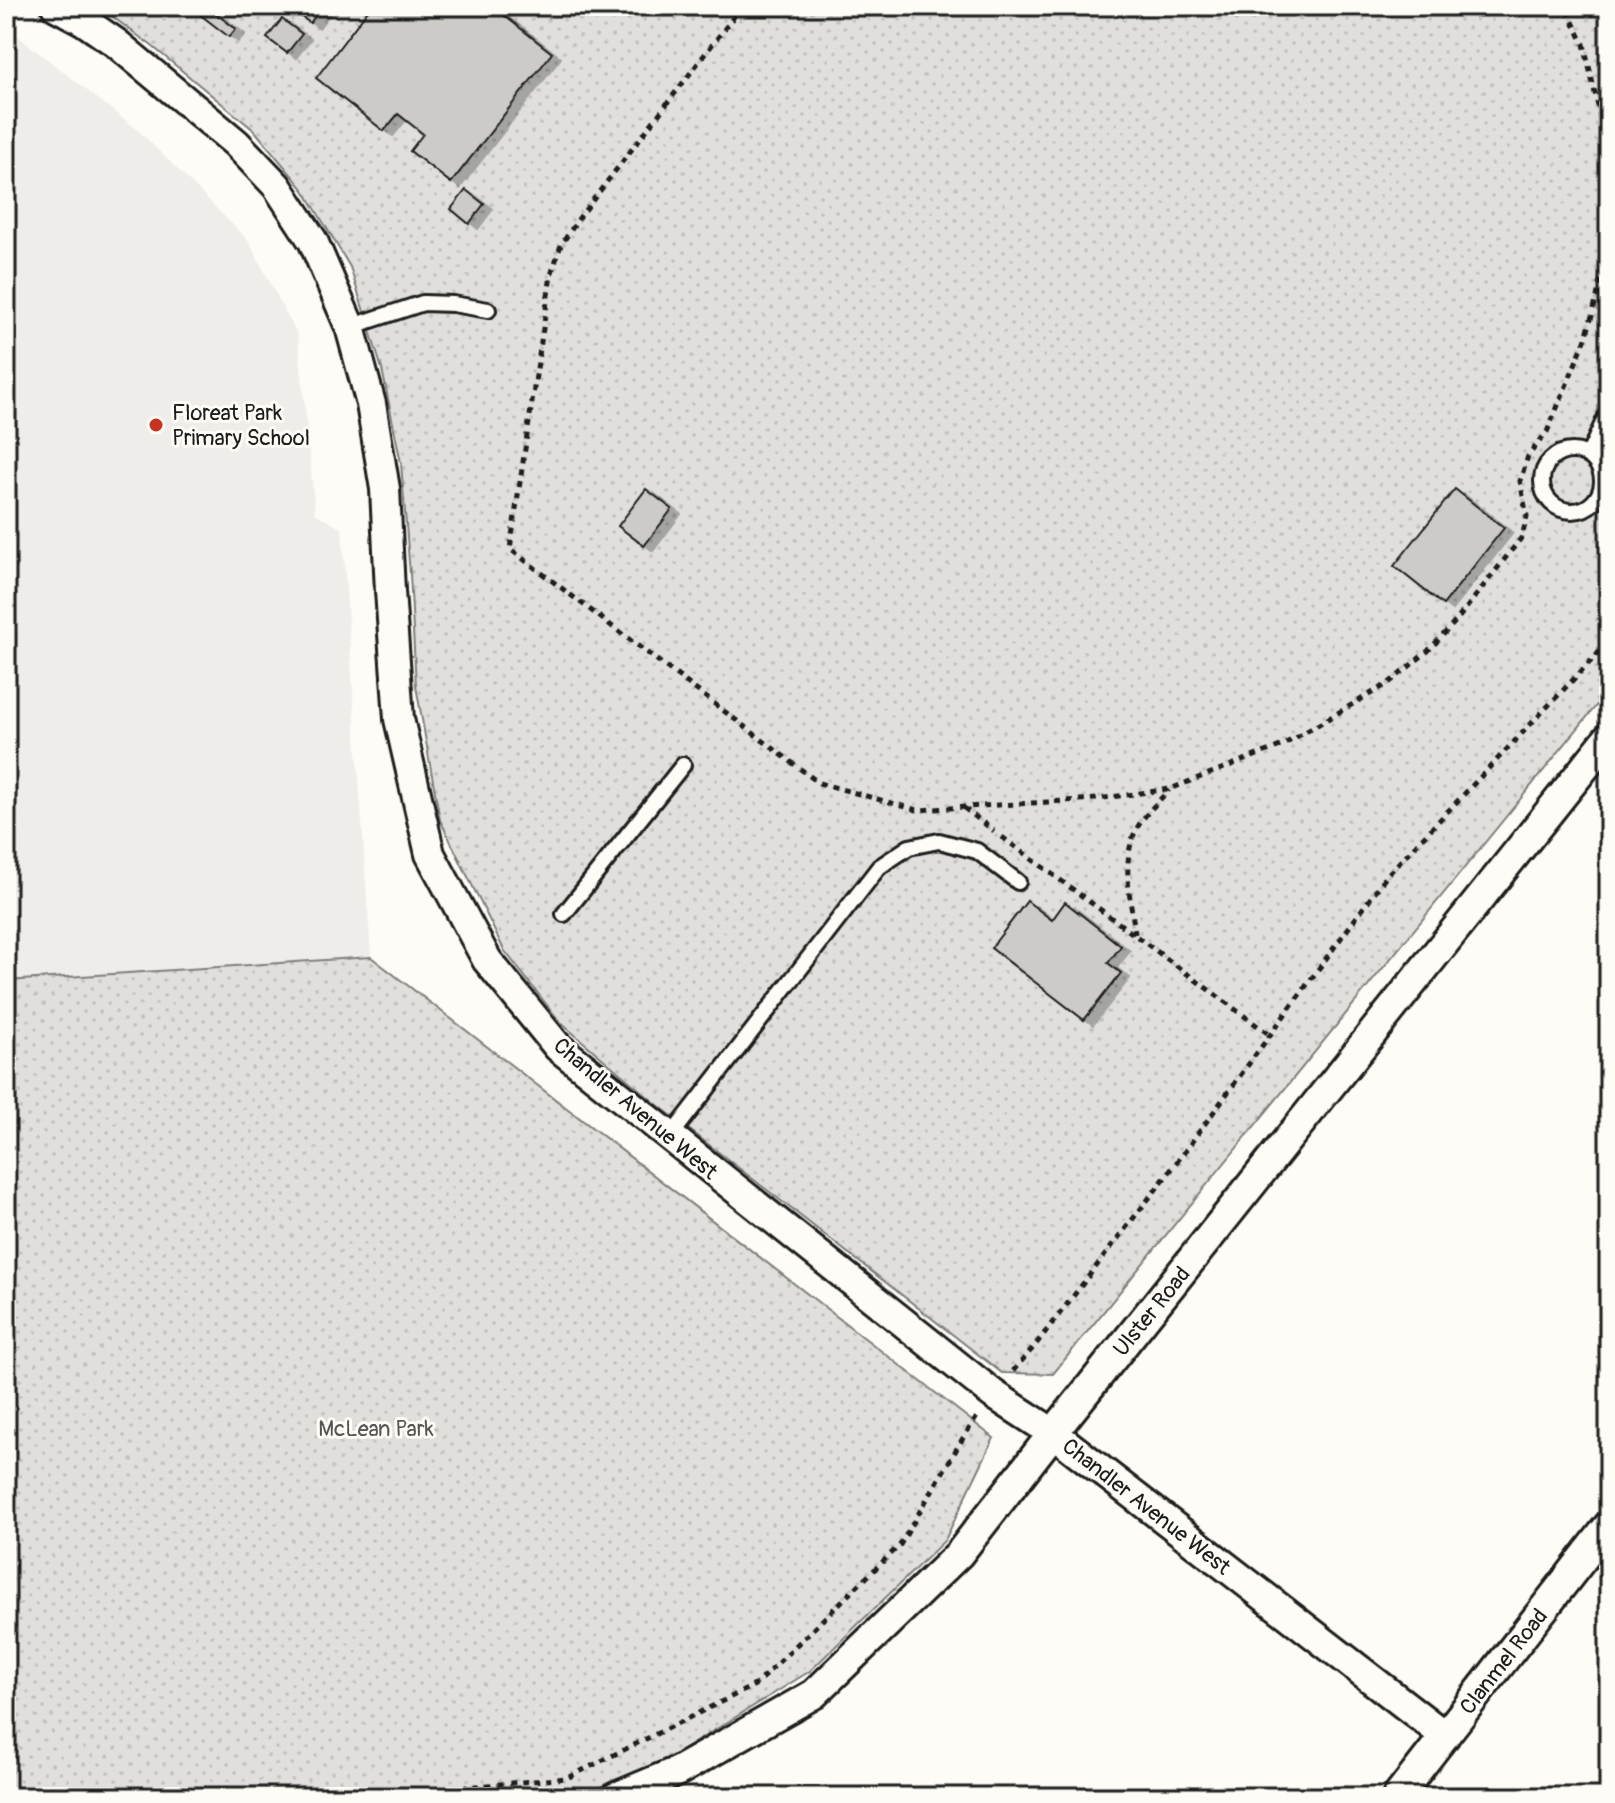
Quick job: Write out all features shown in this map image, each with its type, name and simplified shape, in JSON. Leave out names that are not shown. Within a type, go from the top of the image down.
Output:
[{"type":"street","name":"Chandler Avenue West","points":[[56,6],[116,43],[236,143],[277,186],[313,241],[350,327],[371,404],[385,489],[399,719],[430,854],[487,960],[558,1047],[993,1394],[1053,1433],[1445,1736]]},
{"type":"street","name":"Ulster Road","points":[[616,1797],[678,1771],[814,1694],[959,1554],[1609,737]]},
{"type":"street","name":"Clanmel Road","points":[[1397,1797],[1609,1525]]},
{"type":"lane","points":[[350,327],[423,303],[488,310]]},
{"type":"lane","points":[[1588,456],[1609,410]]},
{"type":"lane","points":[[1576,451],[1588,456],[1598,464],[1603,476],[1598,498],[1582,510],[1561,510],[1544,493],[1542,481],[1545,469],[1552,459],[1564,452],[1576,451]]},
{"type":"lane","points":[[564,914],[683,765]]},
{"type":"lane","points":[[670,1137],[879,867],[909,847],[939,841],[977,851],[1018,882]]},
{"type":"path","points":[[742,6],[561,245],[551,275],[510,549],[819,783],[917,810],[1097,799],[1170,789],[1283,745],[1389,683],[1428,651],[1456,621],[1522,537],[1527,516],[1520,481],[1528,456],[1547,432],[1586,338],[1608,241],[1606,161],[1599,111],[1584,44],[1565,6]]},
{"type":"path","points":[[354,1797],[567,1778],[755,1685],[900,1545],[963,1438],[993,1394],[1033,1348],[1127,1227],[1388,874],[1609,642]]},
{"type":"path","points":[[1135,935],[1127,866],[1129,846],[1137,827],[1170,789]]},
{"type":"path","points":[[963,808],[1270,1035]]},
{"type":"shaded area","name":"Floreat Park Primary School","points":[[6,27],[139,131],[248,240],[298,336],[315,513],[342,529],[371,957],[6,981]]},
{"type":"green space","points":[[98,6],[1609,6],[1609,690],[1053,1374],[1002,1373],[654,1102],[561,1023],[504,950],[440,820],[416,686],[401,463],[382,369],[350,267],[304,190],[255,131]]},
{"type":"green space","name":"McLean Park","points":[[371,957],[994,1438],[945,1540],[810,1671],[676,1754],[579,1797],[6,1797],[6,981]]},
{"type":"building","points":[[189,6],[206,6],[236,29],[229,37]]},
{"type":"building","points":[[293,6],[323,6],[310,23],[291,9]]},
{"type":"building","points":[[371,6],[492,6],[552,53],[451,183],[410,151],[423,134],[398,114],[384,131],[316,78]]},
{"type":"building","points":[[282,19],[302,34],[287,53],[267,38]]},
{"type":"building","points":[[466,190],[484,204],[469,224],[451,209]]},
{"type":"building","points":[[646,489],[672,509],[644,546],[618,526]]},
{"type":"building","points":[[1455,489],[1504,528],[1443,605],[1394,566]]},
{"type":"building","points":[[1027,901],[1052,920],[1065,902],[1121,946],[1108,963],[1121,973],[1084,1020],[991,948]]},
{"type":"place","name":"Floreat Park Primary School","points":[[156,425]]}]
